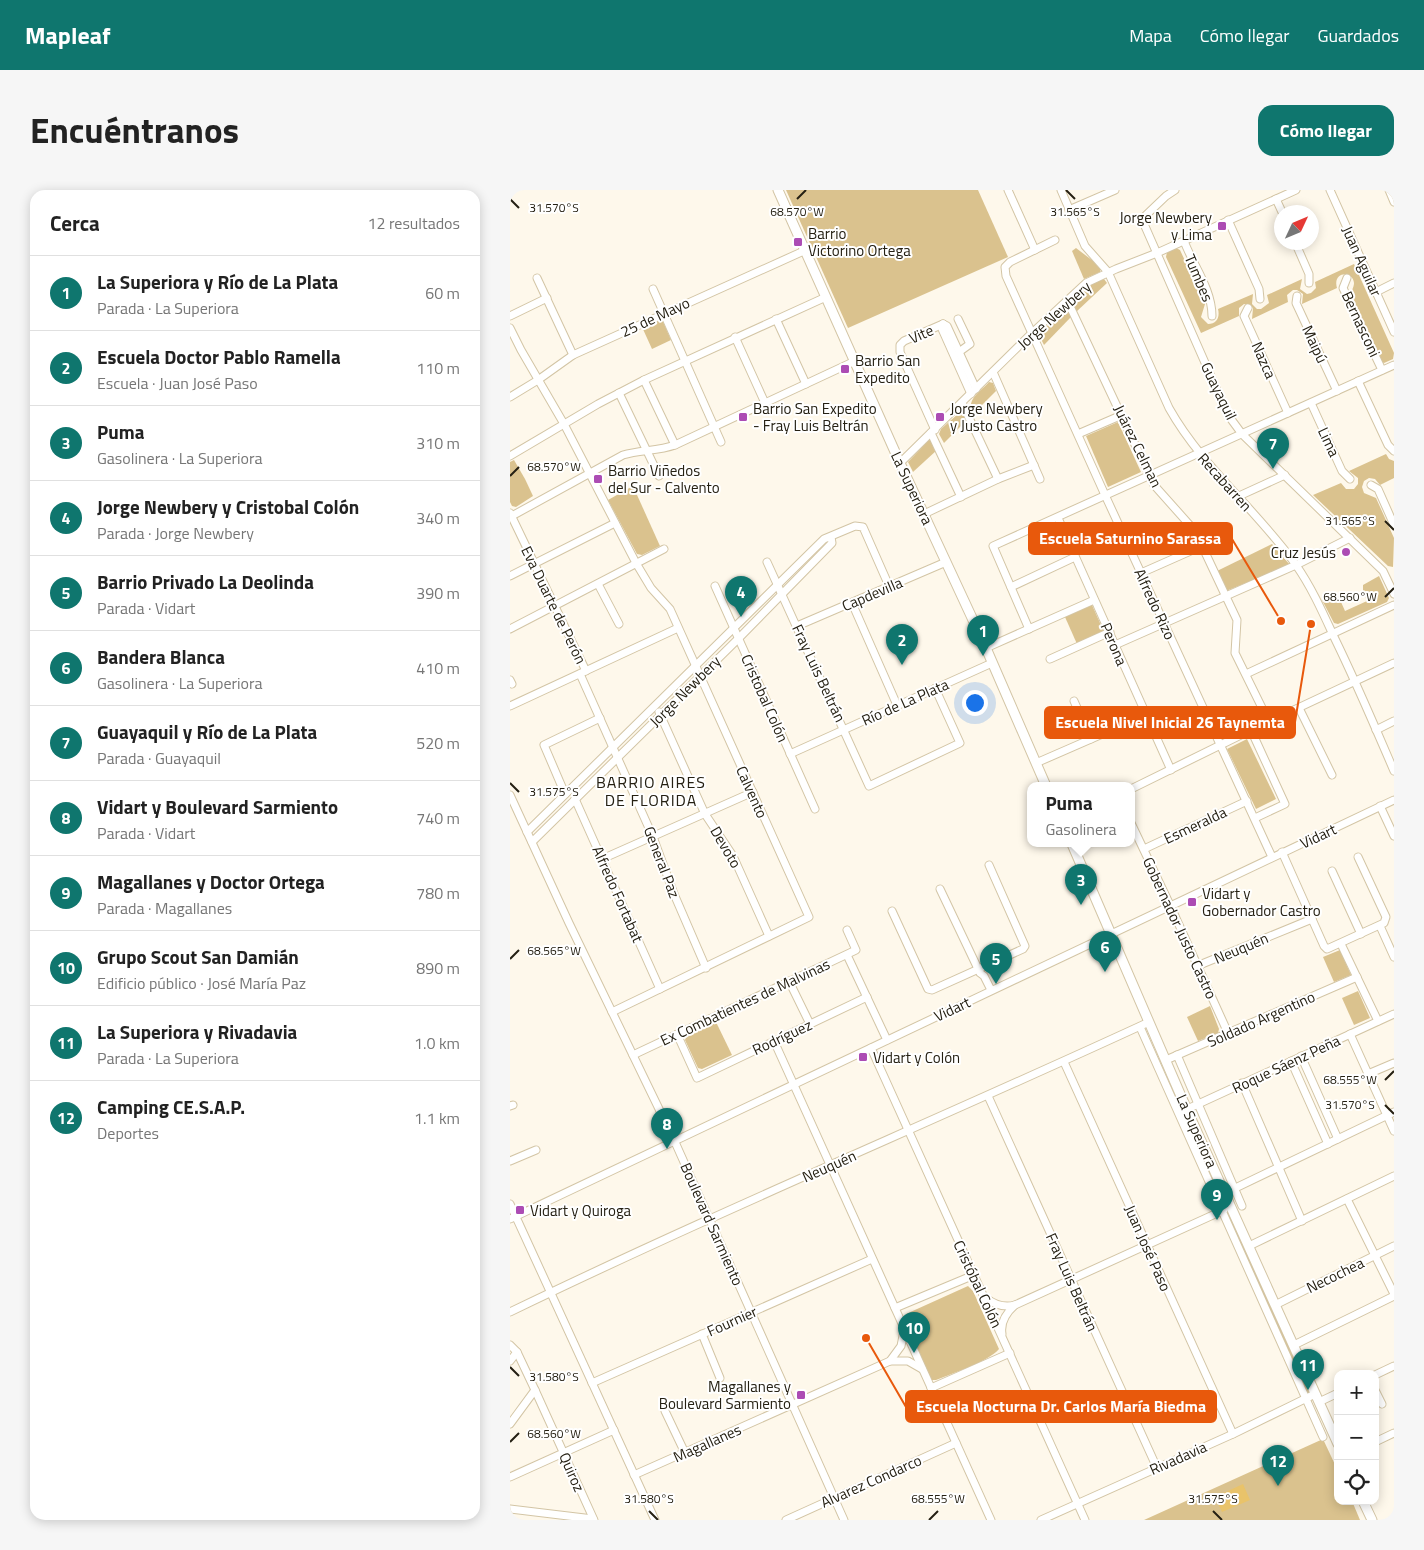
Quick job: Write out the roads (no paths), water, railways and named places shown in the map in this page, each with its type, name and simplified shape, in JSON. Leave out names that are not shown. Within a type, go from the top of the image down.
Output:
[{"type":"main road","name":"La Superiora","points":[[778,190],[986,648],[1044,782]]},
{"type":"main road","name":"La Superiora","points":[[1073,847],[1187,1110],[1334,1435]]},
{"type":"main road","points":[[1365,1505],[1372,1520]]},
{"type":"street","points":[[1008,190],[1035,250],[1055,240]]},
{"type":"street","name":"Recabarren","points":[[1061,190],[1088,251],[1102,263],[1108,272],[1178,425],[1198,453],[1239,496],[1296,565],[1321,608],[1394,771]]},
{"type":"street","points":[[1070,210],[1112,190]]},
{"type":"street","name":"Guayaquil","points":[[1175,190],[1144,217],[1144,224],[1228,415],[1242,434],[1383,571],[1394,594]]},
{"type":"street","name":"Jorge Newbery","points":[[900,462],[1086,283],[1296,190]]},
{"type":"street","name":"Juan Aguilar","points":[[1330,190],[1394,332]]},
{"type":"street","points":[[1389,190],[1394,202]]},
{"type":"street","points":[[1276,199],[1279,205]]},
{"type":"street","points":[[1228,220],[1259,289],[1260,299]]},
{"type":"street","name":"Tumbes","points":[[1184,241],[1208,294],[1212,307],[1212,316]]},
{"type":"street","name":"25 de Mayo","points":[[510,397],[573,355],[806,250]]},
{"type":"street","name":"Alfredo Rizo","points":[[1035,250],[1010,262],[1005,267],[1006,276],[1272,857]]},
{"type":"street","points":[[1298,250],[1309,274],[1309,283]]},
{"type":"street","points":[[538,278],[573,355]]},
{"type":"street","name":"Bernasconi","points":[[1347,278],[1343,288],[1382,370]]},
{"type":"street","points":[[1376,292],[1394,283]]},
{"type":"street","points":[[653,289],[721,442]]},
{"type":"street","name":"Maipú","points":[[1297,296],[1296,303],[1337,391]]},
{"type":"street","points":[[510,456],[598,404],[644,380],[684,360],[826,297]]},
{"type":"street","points":[[510,316],[547,298]]},
{"type":"street","name":"Juárez Celman","points":[[1067,300],[1157,490],[1192,526],[1202,546],[1236,620],[1235,652],[1269,722]]},
{"type":"street","name":"Nazca","points":[[1248,308],[1244,316],[1288,413]]},
{"type":"street","points":[[776,319],[806,384]]},
{"type":"street","points":[[958,319],[970,344],[959,352]]},
{"type":"street","points":[[943,324],[947,326],[959,352],[974,392]]},
{"type":"street","points":[[943,324],[942,329],[974,392]]},
{"type":"street","name":"Vite","points":[[933,431],[900,352],[900,345],[943,324]]},
{"type":"street","name":"Calvento","points":[[510,328],[564,424],[636,563],[651,588],[670,610],[809,918],[769,936]]},
{"type":"street","points":[[735,337],[765,403]]},
{"type":"street","points":[[511,515],[623,455],[661,450],[675,445],[855,361]]},
{"type":"street","points":[[1029,629],[993,546],[1394,365]]},
{"type":"street","points":[[993,372],[1040,479]]},
{"type":"street","points":[[644,380],[675,445]]},
{"type":"street","points":[[1358,381],[1388,445],[1394,451]]},
{"type":"street","points":[[619,393],[659,476]]},
{"type":"street","name":"Lima","points":[[1310,402],[1342,471],[1350,479]]},
{"type":"street","points":[[962,404],[998,479]]},
{"type":"street","points":[[1078,434],[1122,415]]},
{"type":"street","points":[[933,431],[961,497]]},
{"type":"street","points":[[924,514],[998,479],[1034,465]]},
{"type":"street","points":[[1239,496],[1285,475]]},
{"type":"street","points":[[1371,485],[1378,489],[1394,524]]},
{"type":"street","name":"Eva Duarte de Perón","points":[[511,515],[533,564],[555,605],[583,672]]},
{"type":"street","name":"Perona","points":[[1058,518],[1171,770]]},
{"type":"street","points":[[510,576],[614,522]]},
{"type":"street","name":"Jorge Newbery","points":[[527,832],[824,539],[855,526],[863,527],[889,586]]},
{"type":"street","name":"Jorge Newbery","points":[[532,842],[832,543],[831,537]]},
{"type":"street","points":[[1115,646],[1225,595],[1296,565],[1350,538]]},
{"type":"street","points":[[1141,573],[1202,546]]},
{"type":"street","points":[[510,629],[664,549]]},
{"type":"street","points":[[1011,586],[1075,557]]},
{"type":"street","name":"Fray Luis Beltrán","points":[[767,562],[869,786],[960,743],[936,688]]},
{"type":"street","name":"Capdevilla","points":[[797,626],[946,562]]},
{"type":"street","points":[[1385,576],[1394,572]]},
{"type":"street","points":[[598,584],[619,624]]},
{"type":"street","name":"Cristobal Colón","points":[[715,586],[815,809]]},
{"type":"street","points":[[986,648],[1094,600]]},
{"type":"street","points":[[852,603],[897,705]]},
{"type":"street","points":[[1246,674],[1332,632],[1394,605]]},
{"type":"street","points":[[510,706],[678,628]]},
{"type":"street","points":[[1050,659],[1110,632]]},
{"type":"street","name":"Río de La Plata","points":[[790,754],[992,663]]},
{"type":"street","points":[[1135,788],[1251,730],[1394,663]]},
{"type":"street","name":"General Paz","points":[[583,672],[600,718],[653,837],[674,894],[706,968]]},
{"type":"street","points":[[1074,701],[1091,739]]},
{"type":"street","name":"Devoto","points":[[656,705],[705,814],[733,856],[769,936]]},
{"type":"street","points":[[1299,708],[1332,775]]},
{"type":"street","points":[[1036,763],[1146,715]]},
{"type":"street","points":[[566,794],[544,745],[600,718]]},
{"type":"street","points":[[1376,730],[1394,721]]},
{"type":"street","points":[[1251,730],[1285,804],[1255,818]]},
{"type":"street","points":[[602,859],[752,792]]},
{"type":"street","name":"Boulevard Sarmiento","points":[[510,795],[675,1142],[844,1520]]},
{"type":"street","name":"Alfredo Fortabat","points":[[575,799],[660,989]]},
{"type":"street","name":"Vidart","points":[[513,1218],[1394,800]]},
{"type":"street","name":"Esmeralda","points":[[1144,849],[1247,801]]},
{"type":"street","points":[[1380,806],[1394,836]]},
{"type":"street","name":"Gobernador Justo Castro","points":[[1135,831],[1228,1033]]},
{"type":"street","points":[[1282,852],[1327,949],[1384,923],[1386,917],[1358,857]]},
{"type":"street","points":[[892,911],[928,989],[932,990],[979,971],[1023,949],[1025,946],[989,865]]},
{"type":"street","points":[[1332,871],[1361,934]]},
{"type":"street","points":[[940,888],[979,971],[984,976],[988,991]]},
{"type":"street","name":"Neuquén","points":[[1197,966],[1312,918]]},
{"type":"street","points":[[1380,926],[1394,957]]},
{"type":"street","name":"Ex Combatientes de Malvinas","points":[[633,1055],[856,950],[847,930]]},
{"type":"street","points":[[612,1012],[769,936]]},
{"type":"street","points":[[1341,944],[1378,1021]]},
{"type":"street","points":[[846,955],[887,1040]]},
{"type":"street","name":"Soldado Argentino","points":[[1166,1060],[1357,977]]},
{"type":"street","points":[[789,981],[810,1024]]},
{"type":"street","name":"Rodríguez","points":[[677,1034],[697,1078],[866,997]]},
{"type":"street","name":"Roque Sáenz Peña","points":[[1178,1114],[1394,1014]]},
{"type":"street","name":"Neuquén","points":[[510,1312],[710,1219],[1150,1022]]},
{"type":"street","points":[[1140,1027],[1323,1437]]},
{"type":"street","points":[[1350,1034],[1394,1131]]},
{"type":"street","points":[[774,1041],[991,1520]]},
{"type":"street","name":"Cristóbal Colón","points":[[871,1048],[1085,1520]]},
{"type":"street","points":[[1177,1055],[1242,1206]]},
{"type":"street","points":[[1301,1056],[1338,1139]]},
{"type":"street","points":[[1291,1061],[1328,1144]]},
{"type":"street","name":"Juan José Paso","points":[[1064,1062],[1232,1434]]},
{"type":"street","points":[[1368,1074],[1394,1063]]},
{"type":"street","points":[[1242,1084],[1302,1221]]},
{"type":"street","name":"Fray Luis Beltrán","points":[[988,1096],[1157,1468]]},
{"type":"street","points":[[1225,1193],[1394,1112]]},
{"type":"street","points":[[510,1161],[536,1150]]},
{"type":"street","points":[[1249,1246],[1394,1176]]},
{"type":"street","points":[[1294,1346],[1394,1295],[1347,1199]]},
{"type":"street","points":[[510,1204],[513,1218],[551,1293],[654,1520]]},
{"type":"street","points":[[983,1296],[999,1306],[1008,1307],[1016,1305],[1232,1207]]},
{"type":"street","name":"Necochea","points":[[1275,1305],[1394,1246]]},
{"type":"street","name":"Fournier","points":[[592,1383],[872,1259]]},
{"type":"street","points":[[895,1308],[974,1275]]},
{"type":"street","points":[[1003,1338],[1001,1330],[1006,1314],[1016,1305]]},
{"type":"street","points":[[890,1360],[901,1346],[904,1328]]},
{"type":"street","points":[[702,1334],[720,1378]]},
{"type":"street","name":"Quiroz","points":[[510,1345],[517,1352],[593,1519]]},
{"type":"street","points":[[510,1361],[517,1352]]},
{"type":"street","points":[[931,1388],[1010,1353]]},
{"type":"street","points":[[890,1360],[908,1361],[922,1369]]},
{"type":"street","name":"Magallanes","points":[[634,1476],[890,1360]]},
{"type":"street","points":[[1379,1373],[1394,1366]]},
{"type":"street","points":[[510,1424],[535,1390]]},
{"type":"street","name":"Rivadavia","points":[[1041,1520],[1232,1434],[1306,1398],[1317,1398],[1334,1394]]},
{"type":"street","points":[[1379,1398],[1382,1404]]},
{"type":"street","points":[[665,1411],[685,1453]]},
{"type":"street","points":[[510,1477],[614,1430]]},
{"type":"street","points":[[1379,1440],[1394,1433]]},
{"type":"street","name":"Alvarez Condarco","points":[[786,1520],[956,1443]]},
{"type":"street","points":[[510,1509],[593,1519]]},
{"type":"place","name":"Jorge Newbery y Lima","points":[[1222,226]]},
{"type":"place","name":"Barrio Victorino Ortega","points":[[798,242]]},
{"type":"place","name":"Barrio San Expedito","points":[[845,369]]},
{"type":"place","name":"Barrio San Expedito - Fray Luis Beltrán","points":[[743,417]]},
{"type":"place","name":"Jorge Newbery y Justo Castro","points":[[940,417]]},
{"type":"place","name":"Guayaquil y Río de La Plata","points":[[1273,469]]},
{"type":"place","name":"Barrio Viñedos del Sur - Calvento","points":[[598,479]]},
{"type":"place","name":"Cruz Jesús","points":[[1346,552]]},
{"type":"place","name":"Jorge Newbery y Cristobal Colón","points":[[741,617]]},
{"type":"place","name":"Escuela Saturnino Sarassa","points":[[1281,621]]},
{"type":"place","name":"Escuela Nivel Inicial 26 Taynemta","points":[[1311,624]]},
{"type":"place","name":"La Superiora y Río de La Plata","points":[[983,656]]},
{"type":"place","name":"Escuela Doctor Pablo Ramella","points":[[902,665]]},
{"type":"place","name":"Vidart y Gobernador Castro","points":[[1192,902]]},
{"type":"place","name":"Puma","points":[[1081,905]]},
{"type":"place","name":"Bandera Blanca","points":[[1105,972]]},
{"type":"place","name":"Barrio Privado La Deolinda","points":[[996,984]]},
{"type":"place","name":"Vidart y Colón","points":[[863,1057]]},
{"type":"place","name":"Vidart y Boulevard Sarmiento","points":[[667,1149]]},
{"type":"place","name":"Vidart y Quiroga","points":[[520,1210]]},
{"type":"place","name":"Magallanes y Doctor Ortega","points":[[1217,1220]]},
{"type":"place","name":"Escuela Nocturna Dr. Carlos María Biedma","points":[[866,1338]]},
{"type":"place","name":"Grupo Scout San Damián","points":[[914,1353]]},
{"type":"place","name":"La Superiora y Rivadavia","points":[[1308,1390]]},
{"type":"place","name":"Magallanes y Boulevard Sarmiento","points":[[801,1395]]},
{"type":"place","name":"Camping CE.S.A.P.","points":[[1278,1486]]},
{"type":"district","name":"BARRIO AIRES DE FLORIDA","points":[[651,791]]}]
